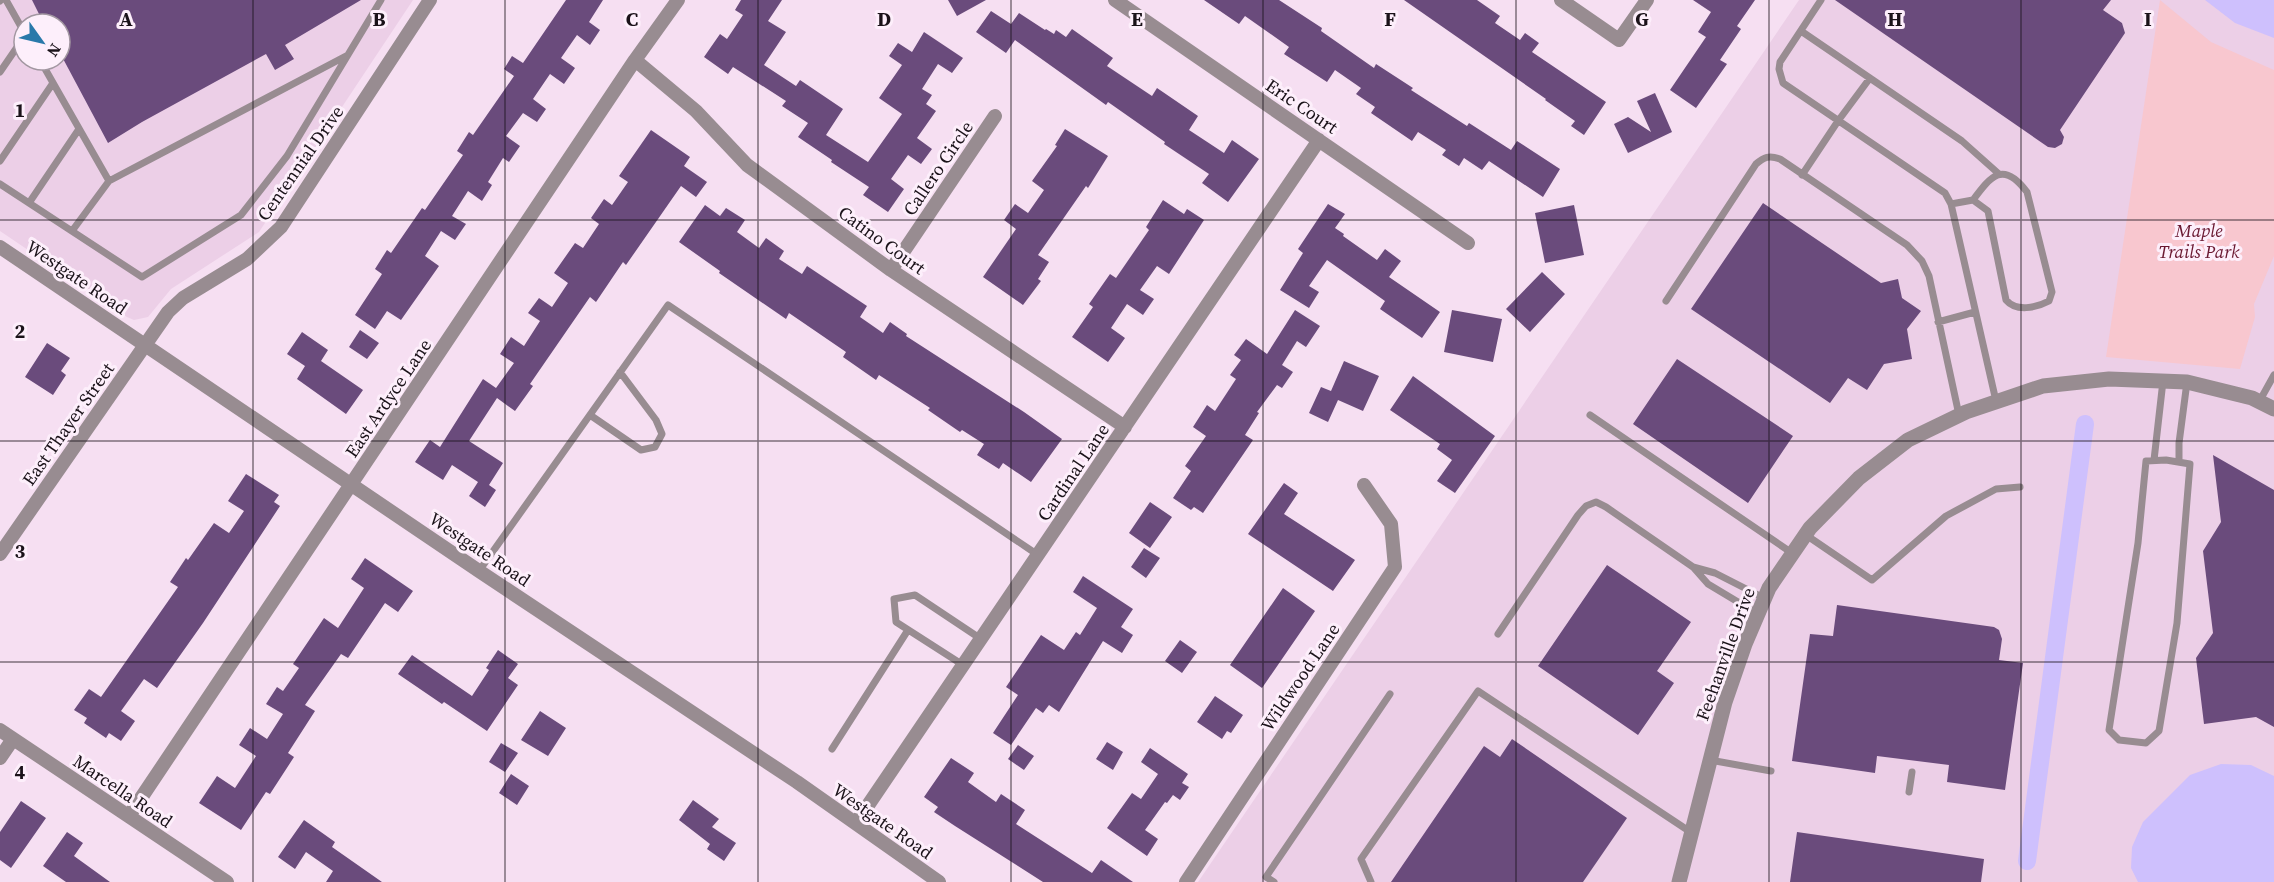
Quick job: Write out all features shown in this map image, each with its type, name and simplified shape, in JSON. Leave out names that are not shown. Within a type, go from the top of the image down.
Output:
[{"type":"street","name":"Centennial Drive","points":[[146,344],[168,312],[183,298],[247,259],[281,227],[430,0]]},
{"type":"street","name":"East Ardyce Lane","points":[[129,816],[635,60],[678,0]]},
{"type":"street","name":"Eric Court","points":[[1115,0],[1468,243]]},
{"type":"street","points":[[1562,0],[1619,40],[1647,0]]},
{"type":"street","name":"Catino Court","points":[[635,60],[696,111],[747,165],[891,270],[1125,426]]},
{"type":"street","name":"Callero Circle","points":[[891,270],[995,116]]},
{"type":"street","name":"Cardinal Lane","points":[[856,823],[1319,140]]},
{"type":"street","name":"Westgate Road","points":[[0,247],[856,823],[939,882]]},
{"type":"street","name":"East Thayer Street","points":[[0,554],[146,344]]},
{"type":"street","name":"Feehanville Drive","points":[[1679,882],[1725,702],[1764,598],[1805,534],[1859,478],[1875,465],[1908,440],[1959,415],[2043,386],[2109,379],[2187,382],[2252,398],[2274,409]]},
{"type":"street","name":"Wildwood Lane","points":[[1186,882],[1395,567],[1391,524],[1364,485]]},
{"type":"street","name":"Marcella Road","points":[[0,730],[227,882]]},
{"type":"street","points":[[0,758],[13,739]]},
{"type":"lane","points":[[0,184],[142,277],[241,215],[287,156],[381,0]]},
{"type":"lane","points":[[1821,0],[1780,62],[1779,69],[1783,83],[1945,194],[1951,204],[1996,401]]},
{"type":"lane","points":[[1801,31],[1962,141],[1999,174]]},
{"type":"lane","points":[[0,72],[12,55]]},
{"type":"lane","points":[[72,231],[109,181],[347,56]]},
{"type":"lane","points":[[46,72],[109,181]]},
{"type":"lane","points":[[1802,175],[1870,78]]},
{"type":"lane","points":[[0,161],[53,84]]},
{"type":"lane","points":[[29,203],[79,129]]},
{"type":"lane","points":[[1666,301],[1756,164],[1763,158],[1772,156],[1780,159],[1907,246],[1922,261],[1929,276],[1959,415]]},
{"type":"lane","points":[[1951,204],[1973,200],[1992,176],[1999,174],[2010,176],[2022,184],[2027,192],[2052,292],[2049,301],[2018,309],[2006,300],[1988,211],[1973,200]]},
{"type":"lane","points":[[479,571],[668,305],[1038,555]]},
{"type":"lane","points":[[1938,322],[1975,312]]},
{"type":"lane","points":[[590,415],[641,450],[655,447],[662,434],[656,420],[620,372]]},
{"type":"lane","points":[[2259,402],[2274,375]]},
{"type":"lane","points":[[2154,460],[2163,381]]},
{"type":"lane","points":[[2179,462],[2179,443],[2187,382]]},
{"type":"lane","points":[[1590,416],[1792,553]]},
{"type":"lane","points":[[2146,461],[2179,462],[2190,464],[2177,623],[2159,731],[2146,743],[2119,740],[2109,730],[2138,543],[2146,461]]},
{"type":"lane","points":[[1805,534],[1872,580],[1946,516],[1996,489],[2020,488]]},
{"type":"lane","points":[[1498,633],[1586,506],[1596,502],[1693,567],[1708,584],[1758,614]]},
{"type":"lane","points":[[1693,567],[1715,573],[1764,598]]},
{"type":"lane","points":[[963,665],[896,622],[894,599],[915,596],[981,639]]},
{"type":"lane","points":[[832,749],[908,630]]},
{"type":"lane","points":[[1371,882],[1361,858],[1478,691],[1692,833]]},
{"type":"lane","points":[[1274,882],[1266,877],[1390,694]]},
{"type":"lane","points":[[1710,760],[1771,771]]},
{"type":"lane","points":[[1909,792],[1912,772]]},
{"type":"shaded area","points":[[0,0],[413,0],[259,232],[171,289],[148,317],[134,320],[0,231]]},
{"type":"shaded area","points":[[1799,0],[2274,0],[2274,882],[1198,882]]},
{"type":"shaded area","points":[[2205,0],[2274,0],[2274,38],[2235,23]]},
{"type":"shaded area","points":[[2221,764],[2251,765],[2274,776],[2274,882],[2138,882],[2131,868],[2132,847],[2143,822],[2190,775]]},
{"type":"green space","name":"Maple Trails Park","points":[[2160,0],[2211,42],[2274,70],[2274,256],[2254,304],[2255,317],[2240,369],[2106,357]]},
{"type":"building","points":[[32,0],[361,0],[285,45],[294,59],[275,70],[266,54],[108,143],[70,72],[72,72],[72,12],[38,12]]},
{"type":"building","points":[[566,0],[603,0],[589,22],[600,30],[590,45],[577,35],[561,58],[575,68],[564,84],[550,74],[533,99],[546,109],[537,122],[523,113],[506,136],[520,146],[509,162],[503,158],[488,182],[492,185],[482,201],[468,191],[452,216],[466,224],[455,240],[441,231],[425,256],[439,266],[401,320],[387,311],[375,329],[355,315],[382,274],[375,269],[387,250],[391,253],[422,208],[425,210],[463,155],[457,151],[469,132],[473,135],[514,76],[504,69],[512,56],[523,63]]},
{"type":"building","points":[[741,0],[782,0],[768,21],[786,32],[764,65],[796,86],[800,80],[843,109],[826,135],[868,162],[902,114],[879,98],[902,65],[889,56],[898,43],[912,52],[924,32],[963,58],[952,73],[938,64],[922,89],[932,95],[926,104],[936,111],[917,138],[932,149],[921,164],[908,155],[891,179],[904,189],[888,212],[863,195],[869,187],[798,137],[808,123],[782,106],[786,101],[733,67],[728,74],[704,57],[720,34],[727,39],[743,15],[735,10]]},
{"type":"building","points":[[948,0],[986,0],[957,16]]},
{"type":"building","points":[[1204,0],[1279,0],[1322,28],[1321,31],[1374,68],[1376,64],[1467,126],[1469,123],[1511,150],[1517,141],[1560,169],[1543,197],[1489,161],[1482,170],[1464,158],[1459,166],[1442,155],[1446,150],[1418,132],[1412,141],[1371,113],[1375,107],[1356,94],[1361,88],[1335,70],[1327,82],[1284,54],[1289,47],[1245,16],[1239,24]]},
{"type":"building","points":[[1404,0],[1477,0],[1500,16],[1495,23],[1520,40],[1525,33],[1539,43],[1532,52],[1606,102],[1584,135],[1571,126],[1575,121],[1546,99]]},
{"type":"building","points":[[1693,0],[1755,0],[1737,26],[1741,29],[1720,60],[1727,64],[1696,108],[1670,90],[1706,37],[1698,32],[1711,12]]},
{"type":"building","points":[[1835,0],[2111,0],[2103,10],[2122,23],[2125,33],[2060,130],[2064,137],[2062,144],[2055,148],[2048,147]]},
{"type":"building","points":[[991,11],[1011,24],[1019,13],[1045,30],[1054,34],[1056,30],[1066,37],[1072,29],[1113,58],[1107,66],[1152,96],[1157,88],[1198,116],[1189,130],[1224,153],[1232,140],[1259,159],[1228,202],[1202,183],[1209,174],[1108,102],[1106,105],[1015,40],[1006,53],[976,32]]},
{"type":"building","points":[[1655,93],[1672,132],[1628,153],[1614,124],[1628,117],[1651,132],[1637,101]]},
{"type":"building","points":[[1065,129],[1108,156],[1088,188],[1086,186],[1038,255],[1049,262],[1038,279],[1041,281],[1023,305],[983,277],[1016,229],[1004,220],[1015,204],[1028,213],[1044,190],[1032,181],[1057,146],[1055,145]]},
{"type":"building","points":[[651,130],[690,157],[684,166],[707,182],[696,197],[681,186],[626,265],[623,262],[596,302],[590,297],[530,384],[533,386],[515,411],[497,398],[469,441],[503,463],[489,485],[496,490],[485,507],[469,496],[478,482],[452,465],[443,480],[415,462],[430,440],[440,447],[483,379],[496,388],[514,363],[500,354],[511,337],[524,346],[540,321],[528,313],[539,298],[552,307],[568,283],[554,273],[575,243],[583,248],[599,224],[591,218],[604,199],[612,205],[628,182],[619,176]]},
{"type":"building","points":[[1163,200],[1184,214],[1187,209],[1204,220],[1169,274],[1157,266],[1140,290],[1154,299],[1143,315],[1127,304],[1111,328],[1125,338],[1108,362],[1072,337],[1093,307],[1089,304],[1110,274],[1116,278],[1149,230],[1146,227]]},
{"type":"building","points":[[1763,203],[1881,283],[1898,279],[1902,298],[1921,311],[1907,329],[1912,359],[1884,364],[1867,390],[1848,378],[1830,403],[1691,309]]},
{"type":"building","points":[[1328,204],[1345,214],[1335,228],[1344,234],[1343,236],[1377,260],[1385,249],[1401,261],[1389,277],[1440,312],[1422,338],[1380,309],[1385,301],[1327,260],[1309,286],[1319,292],[1309,308],[1280,290],[1303,253],[1298,249]]},
{"type":"building","points":[[705,205],[720,216],[726,208],[745,220],[737,232],[759,248],[766,238],[784,251],[779,259],[802,274],[807,266],[867,306],[860,317],[883,333],[890,322],[907,334],[906,336],[1062,439],[1031,482],[1003,463],[999,469],[977,455],[984,444],[962,430],[960,432],[928,410],[930,408],[879,375],[876,380],[843,357],[846,352],[789,313],[786,319],[679,242]]},
{"type":"building","points":[[1574,205],[1584,255],[1545,263],[1535,213]]},
{"type":"building","points":[[1542,272],[1565,294],[1530,332],[1506,309]]},
{"type":"building","points":[[1295,310],[1320,326],[1306,347],[1297,341],[1282,365],[1293,372],[1282,388],[1277,385],[1257,412],[1259,413],[1245,435],[1253,440],[1203,513],[1194,507],[1191,510],[1173,498],[1191,471],[1185,466],[1206,436],[1193,427],[1207,405],[1215,411],[1236,379],[1230,375],[1241,360],[1234,355],[1246,339],[1267,354]]},
{"type":"building","points":[[1452,310],[1502,319],[1493,362],[1444,352]]},
{"type":"building","points":[[360,330],[379,343],[367,359],[349,347]]},
{"type":"building","points":[[302,332],[328,350],[321,361],[363,390],[346,414],[297,379],[305,366],[287,354]]},
{"type":"building","points":[[47,343],[70,358],[61,371],[66,375],[53,395],[25,377]]},
{"type":"building","points":[[1677,359],[1793,436],[1748,503],[1633,424]]},
{"type":"building","points":[[1344,361],[1379,376],[1363,411],[1338,400],[1328,422],[1309,413],[1321,387],[1331,391]]},
{"type":"building","points":[[1413,376],[1495,436],[1455,493],[1437,481],[1452,460],[1437,449],[1440,444],[1390,410]]},
{"type":"building","points":[[2213,455],[2274,490],[2274,727],[2256,717],[2204,724],[2196,658],[2213,633],[2203,551],[2221,522]]},
{"type":"building","points":[[246,474],[279,495],[274,502],[280,506],[157,688],[144,679],[121,711],[135,721],[121,741],[109,733],[106,738],[84,723],[87,718],[74,710],[89,689],[101,697],[178,587],[170,582],[214,523],[229,533],[244,511],[228,501]]},
{"type":"building","points":[[1284,483],[1298,493],[1284,514],[1355,560],[1333,591],[1248,534]]},
{"type":"building","points":[[1150,502],[1172,517],[1150,548],[1129,533]]},
{"type":"building","points":[[1144,548],[1160,558],[1146,578],[1131,567]]},
{"type":"building","points":[[365,558],[413,591],[398,612],[385,603],[348,658],[341,654],[305,705],[315,711],[288,753],[294,757],[270,794],[266,792],[241,830],[199,803],[217,776],[235,788],[256,756],[239,745],[250,728],[267,739],[283,714],[266,704],[277,687],[283,691],[299,668],[293,664],[324,618],[338,628],[364,588],[351,579]]},
{"type":"building","points":[[1607,565],[1691,622],[1657,671],[1674,683],[1638,735],[1538,666]]},
{"type":"building","points":[[1083,576],[1133,609],[1121,627],[1133,635],[1122,653],[1103,641],[1059,712],[1049,705],[1043,713],[1036,708],[1011,745],[993,733],[1018,695],[1006,687],[1041,635],[1064,650],[1076,632],[1080,635],[1097,608],[1073,592]]},
{"type":"building","points":[[1283,588],[1315,611],[1262,688],[1230,665]]},
{"type":"building","points":[[1837,605],[1994,627],[1999,630],[2002,639],[1999,660],[2023,663],[2005,790],[1947,782],[1949,765],[1877,756],[1875,773],[1792,761],[1810,634],[1833,636]]},
{"type":"building","points":[[1180,640],[1197,652],[1182,673],[1165,661]]},
{"type":"building","points":[[498,650],[518,664],[508,678],[518,685],[487,731],[398,674],[412,655],[472,696],[489,670],[486,668]]},
{"type":"building","points":[[1215,696],[1243,715],[1231,733],[1227,731],[1222,739],[1197,722]]},
{"type":"building","points":[[540,711],[566,728],[548,756],[521,740]]},
{"type":"building","points":[[1512,739],[1627,818],[1583,882],[1391,882],[1484,746],[1500,757]]},
{"type":"building","points":[[1107,742],[1123,752],[1113,770],[1096,759]]},
{"type":"building","points":[[501,743],[518,753],[505,772],[489,762]]},
{"type":"building","points":[[1018,745],[1034,756],[1024,770],[1008,759]]},
{"type":"building","points":[[1150,748],[1188,774],[1182,783],[1189,787],[1180,800],[1173,795],[1167,803],[1165,802],[1145,830],[1158,839],[1147,856],[1107,828],[1132,793],[1141,799],[1158,774],[1141,762]]},
{"type":"building","points":[[951,758],[974,773],[968,782],[996,802],[1001,794],[1025,810],[1016,824],[1092,873],[1101,860],[1133,882],[1043,882],[934,812],[938,807],[924,797]]},
{"type":"building","points":[[511,774],[529,786],[517,805],[499,793]]},
{"type":"building","points":[[693,800],[719,819],[712,827],[736,843],[724,861],[707,849],[710,844],[679,820]]},
{"type":"building","points":[[21,801],[46,818],[11,868],[0,860],[0,832]]},
{"type":"building","points":[[304,820],[335,842],[332,847],[382,882],[326,882],[333,871],[306,852],[295,869],[278,857]]},
{"type":"building","points":[[67,832],[83,843],[74,856],[110,882],[66,882],[43,866]]},
{"type":"building","points":[[1797,832],[1984,859],[1981,882],[1790,882]]},
{"type":"waterway","points":[[2027,861],[2085,424]]}]
